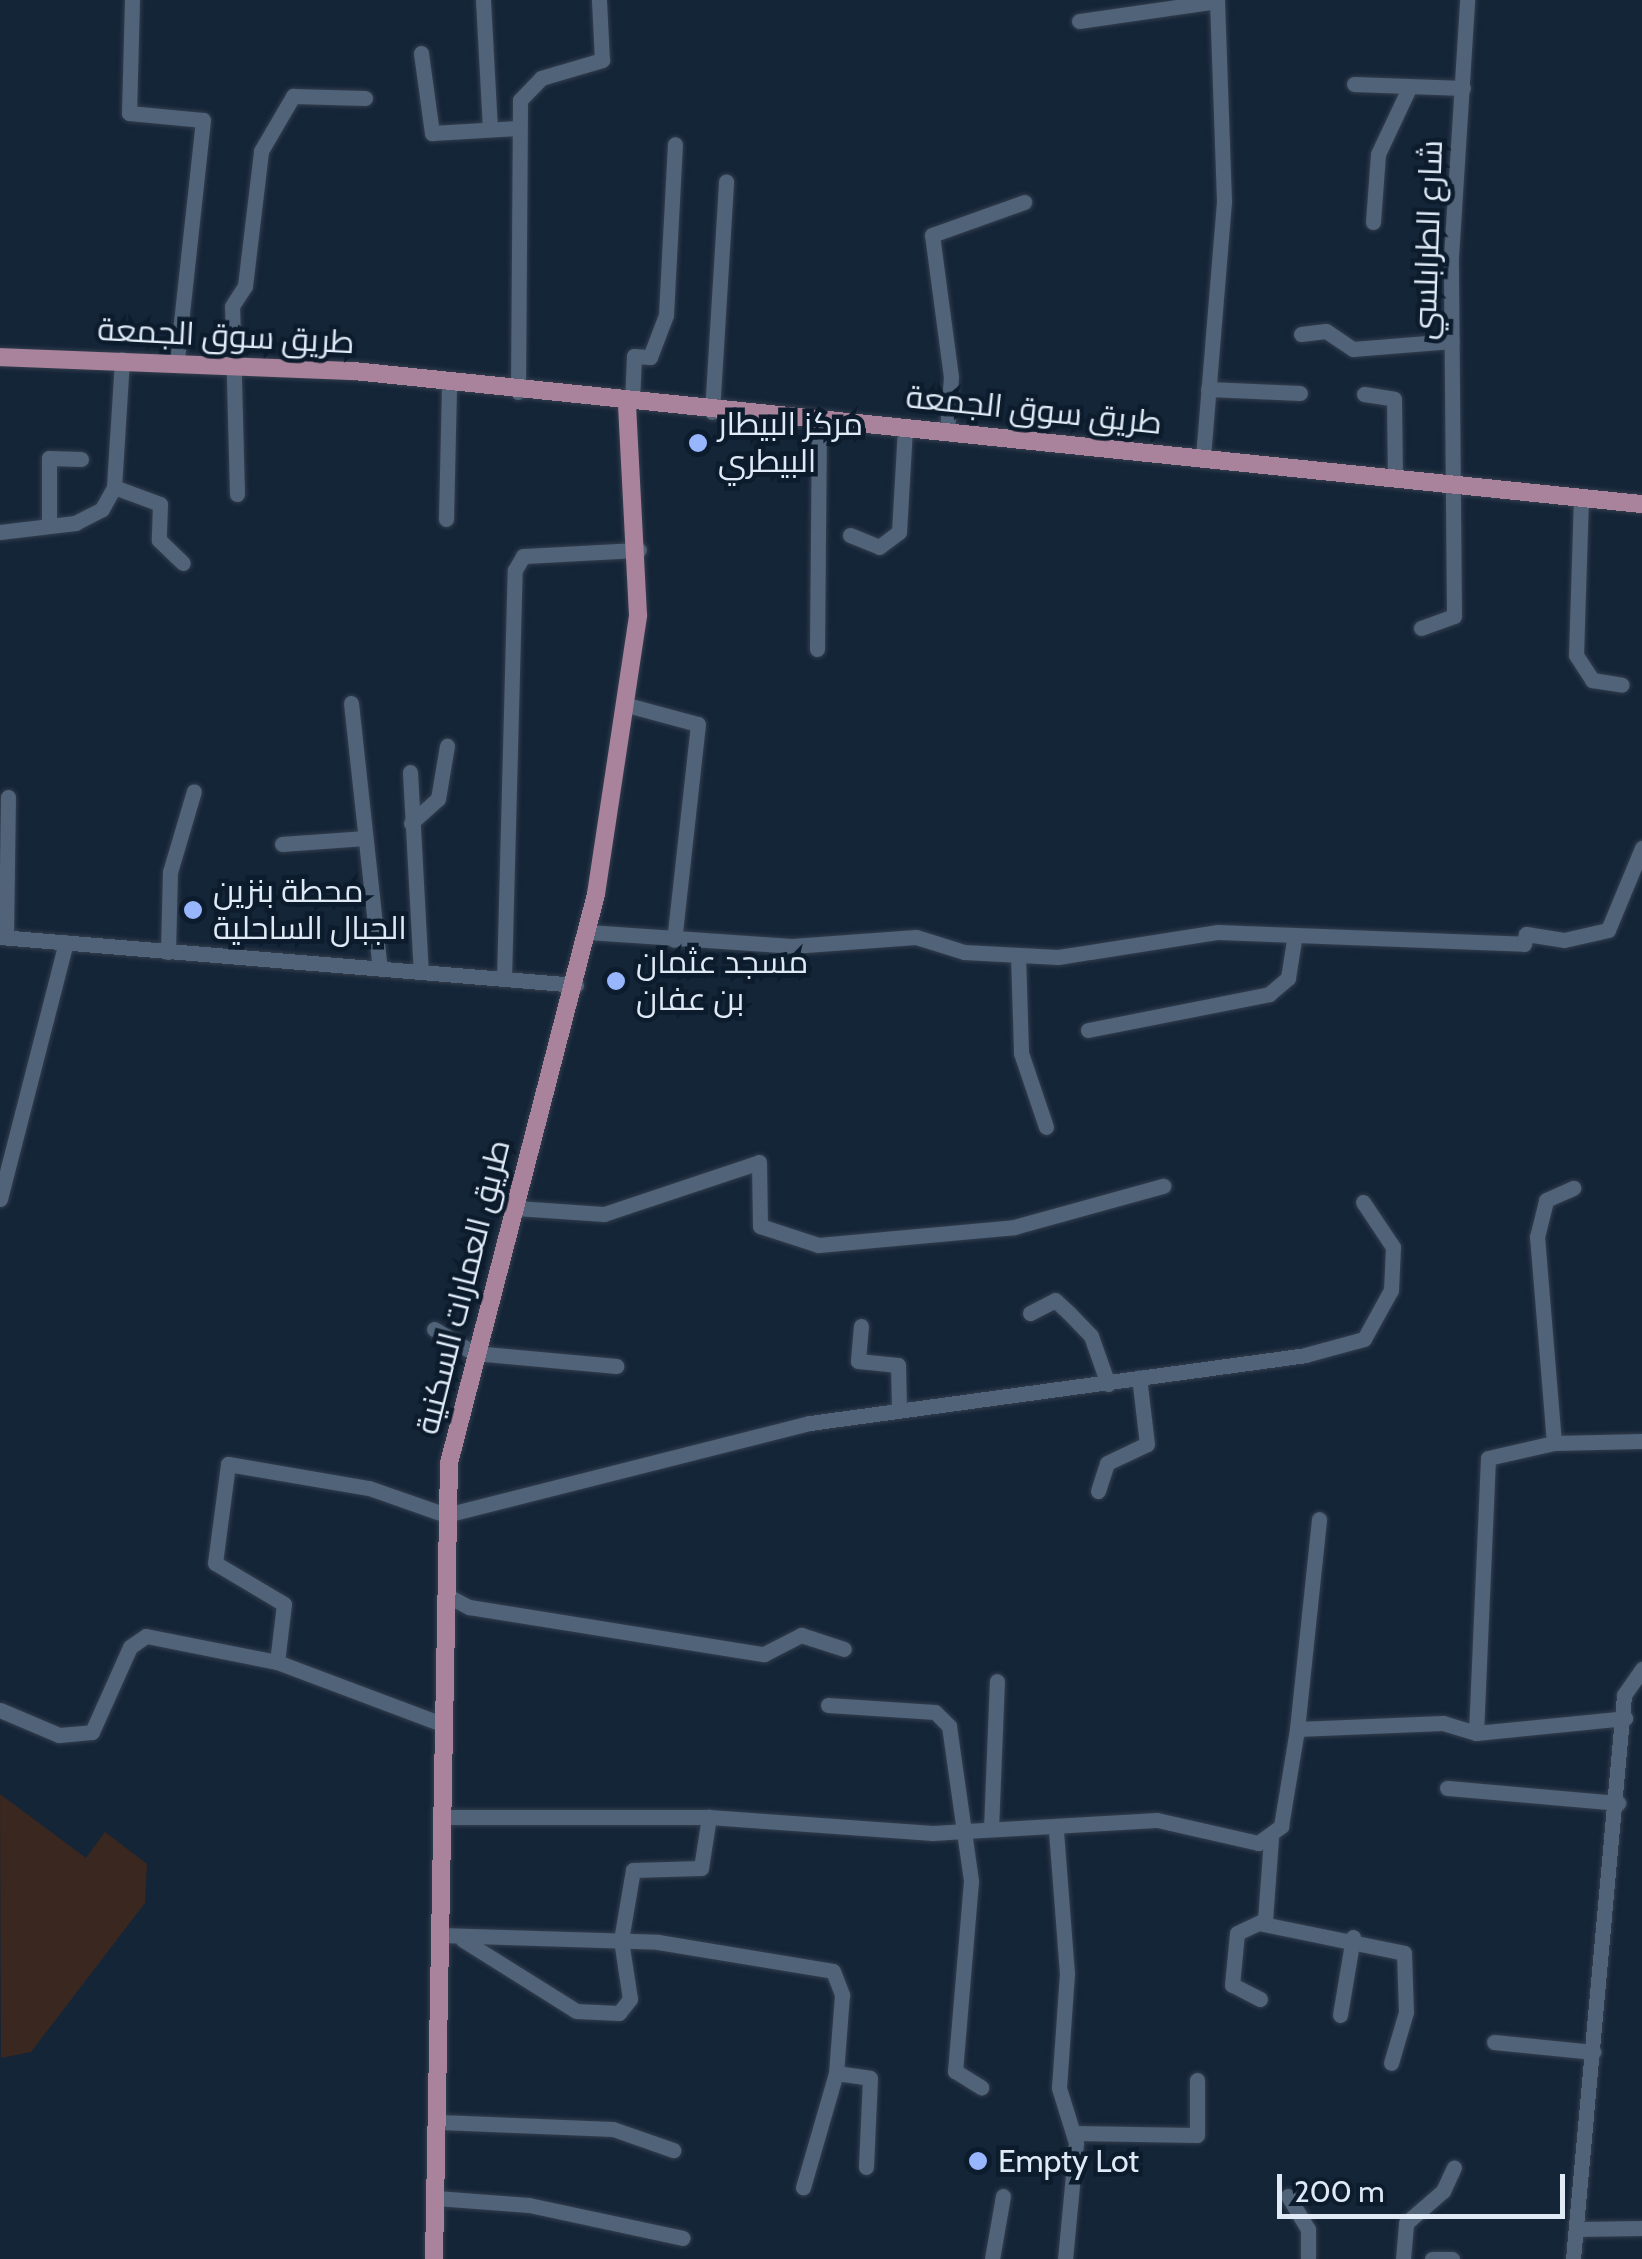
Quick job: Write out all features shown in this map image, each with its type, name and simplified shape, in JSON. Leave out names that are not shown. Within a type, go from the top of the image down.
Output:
[{"type":"main road","name":"طريق سوق الجمعة","points":[[0,357],[230,362],[712,412],[819,418],[1642,504]]},
{"type":"main road","name":"طريق العمارات السكنية","points":[[434,2259],[440,2122],[446,1514],[474,1353],[588,932],[627,705],[639,550],[630,403]]},
{"type":"street","points":[[132,0],[129,113],[203,120],[176,358]]},
{"type":"street","points":[[483,0],[490,129]]},
{"type":"street","points":[[518,392],[518,128],[531,85],[602,60],[600,0]]},
{"type":"street","points":[[1078,21],[1217,0],[1224,201],[1203,457]]},
{"type":"street","name":"شارع الطرابلسي","points":[[1421,628],[1454,616],[1446,482],[1467,0]]},
{"type":"street","points":[[421,53],[432,133],[518,128]]},
{"type":"street","points":[[1354,84],[1463,88]]},
{"type":"street","points":[[1373,222],[1378,154],[1410,86]]},
{"type":"street","points":[[237,494],[230,362],[232,306],[245,286],[270,133],[293,96],[365,98]]},
{"type":"street","points":[[630,403],[634,356],[650,357],[664,329],[675,144]]},
{"type":"street","points":[[712,412],[726,182]]},
{"type":"street","points":[[947,431],[952,377],[932,236],[1024,202]]},
{"type":"street","points":[[1302,334],[1326,331],[1353,349],[1452,341]]},
{"type":"street","points":[[0,532],[49,520],[93,518],[114,487],[122,359]]},
{"type":"street","points":[[446,519],[449,386]]},
{"type":"street","points":[[1208,389],[1300,392]]},
{"type":"street","points":[[1364,394],[1394,399],[1395,477]]},
{"type":"street","points":[[817,649],[819,418]]},
{"type":"street","points":[[850,535],[879,547],[899,532],[905,427]]},
{"type":"street","points":[[49,520],[49,458],[82,459]]},
{"type":"street","points":[[114,487],[160,504],[158,540],[183,563]]},
{"type":"street","points":[[1581,497],[1578,663],[1592,680],[1622,685]]},
{"type":"street","points":[[504,978],[514,570],[523,556],[639,550]]},
{"type":"street","points":[[352,704],[380,968]]},
{"type":"street","points":[[627,705],[698,724],[674,940]]},
{"type":"street","points":[[411,823],[438,799],[446,746]]},
{"type":"street","points":[[410,772],[421,972]]},
{"type":"street","points":[[168,952],[172,858],[194,791]]},
{"type":"street","points":[[8,797],[3,937],[576,984]]},
{"type":"street","points":[[282,844],[365,838]]},
{"type":"street","points":[[588,932],[792,946],[916,937],[1018,955],[1092,956],[1218,932],[1294,940],[1524,944],[1526,934],[1564,940],[1608,930],[1642,848]]},
{"type":"street","points":[[1088,1030],[1269,994],[1288,978],[1294,940]]},
{"type":"street","points":[[0,1200],[66,942]]},
{"type":"street","points":[[1018,955],[1020,1053],[1046,1127]]},
{"type":"street","points":[[516,1208],[604,1214],[759,1162],[760,1226],[818,1245],[1014,1228],[1162,1186]]},
{"type":"street","points":[[1554,1443],[1537,1237],[1546,1200],[1573,1188]]},
{"type":"street","points":[[277,1662],[284,1604],[214,1563],[228,1464],[369,1488],[446,1514],[810,1422],[1260,1364],[1364,1339],[1396,1266],[1362,1202]]},
{"type":"street","points":[[1030,1312],[1055,1300],[1091,1336],[1108,1384]]},
{"type":"street","points":[[861,1326],[858,1361],[898,1365],[898,1410]]},
{"type":"street","points":[[434,1329],[474,1353],[616,1366]]},
{"type":"street","points":[[1098,1491],[1108,1463],[1147,1444],[1139,1377]]},
{"type":"street","points":[[1476,1732],[1484,1467],[1493,1454],[1554,1443],[1642,1440]]},
{"type":"street","points":[[1263,1924],[1271,1840],[1287,1808],[1319,1519]]},
{"type":"street","points":[[446,1595],[469,1607],[764,1654],[801,1635],[844,1649]]},
{"type":"street","points":[[0,1710],[59,1736],[92,1732],[130,1647],[146,1636],[277,1662],[445,1725]]},
{"type":"street","points":[[1573,2259],[1628,1679],[1642,1668]]},
{"type":"street","points":[[991,1829],[997,1681]]},
{"type":"street","points":[[828,1705],[942,1715],[971,1881],[954,2068],[981,2087]]},
{"type":"street","points":[[1297,1730],[1443,1723],[1476,1732],[1625,1718]]},
{"type":"street","points":[[1447,1788],[1618,1803]]},
{"type":"street","points":[[442,1816],[709,1816],[960,1831],[1056,1831],[1157,1820],[1271,1840]]},
{"type":"street","points":[[463,1940],[560,2002],[603,2016],[630,1999],[622,1940],[633,1870],[701,1868],[709,1816]]},
{"type":"street","points":[[1056,1831],[1067,1973],[1059,2088],[1075,2133],[1065,2259]]},
{"type":"street","points":[[1260,1999],[1232,1985],[1237,1933],[1263,1924],[1353,1937],[1406,1955],[1406,2012],[1390,2063]]},
{"type":"street","points":[[440,1935],[463,1940],[622,1940],[833,1972],[842,1995],[836,2073],[804,2187]]},
{"type":"street","points":[[1340,2015],[1353,1937]]},
{"type":"street","points":[[1494,2042],[1594,2052]]},
{"type":"street","points":[[836,2073],[870,2078],[866,2167]]},
{"type":"street","points":[[1075,2133],[1197,2135],[1197,2080]]},
{"type":"street","points":[[440,2122],[613,2128],[673,2150]]},
{"type":"street","points":[[1403,2259],[1406,2222],[1446,2187],[1454,2167]]},
{"type":"street","points":[[992,2259],[1003,2196]]},
{"type":"street","points":[[1288,2196],[1310,2236],[1308,2259]]},
{"type":"street","points":[[436,2198],[529,2205],[683,2238]]},
{"type":"street","points":[[1576,2229],[1642,2228]]},
{"type":"street","points":[[1432,2259],[1452,2259]]},
{"type":"shaded area","points":[[0,1794],[86,1858],[105,1832],[147,1864],[145,1903],[31,2052],[1,2058]]},
{"type":"place","name":"مركز البيطار البيطري","points":[[698,443]]},
{"type":"place","name":"محطة بنزين الجبال الساحلية","points":[[193,910]]},
{"type":"place","name":"مسجد عثمان بن عفان","points":[[616,981]]},
{"type":"place","name":"Empty Lot","points":[[978,2161]]}]
